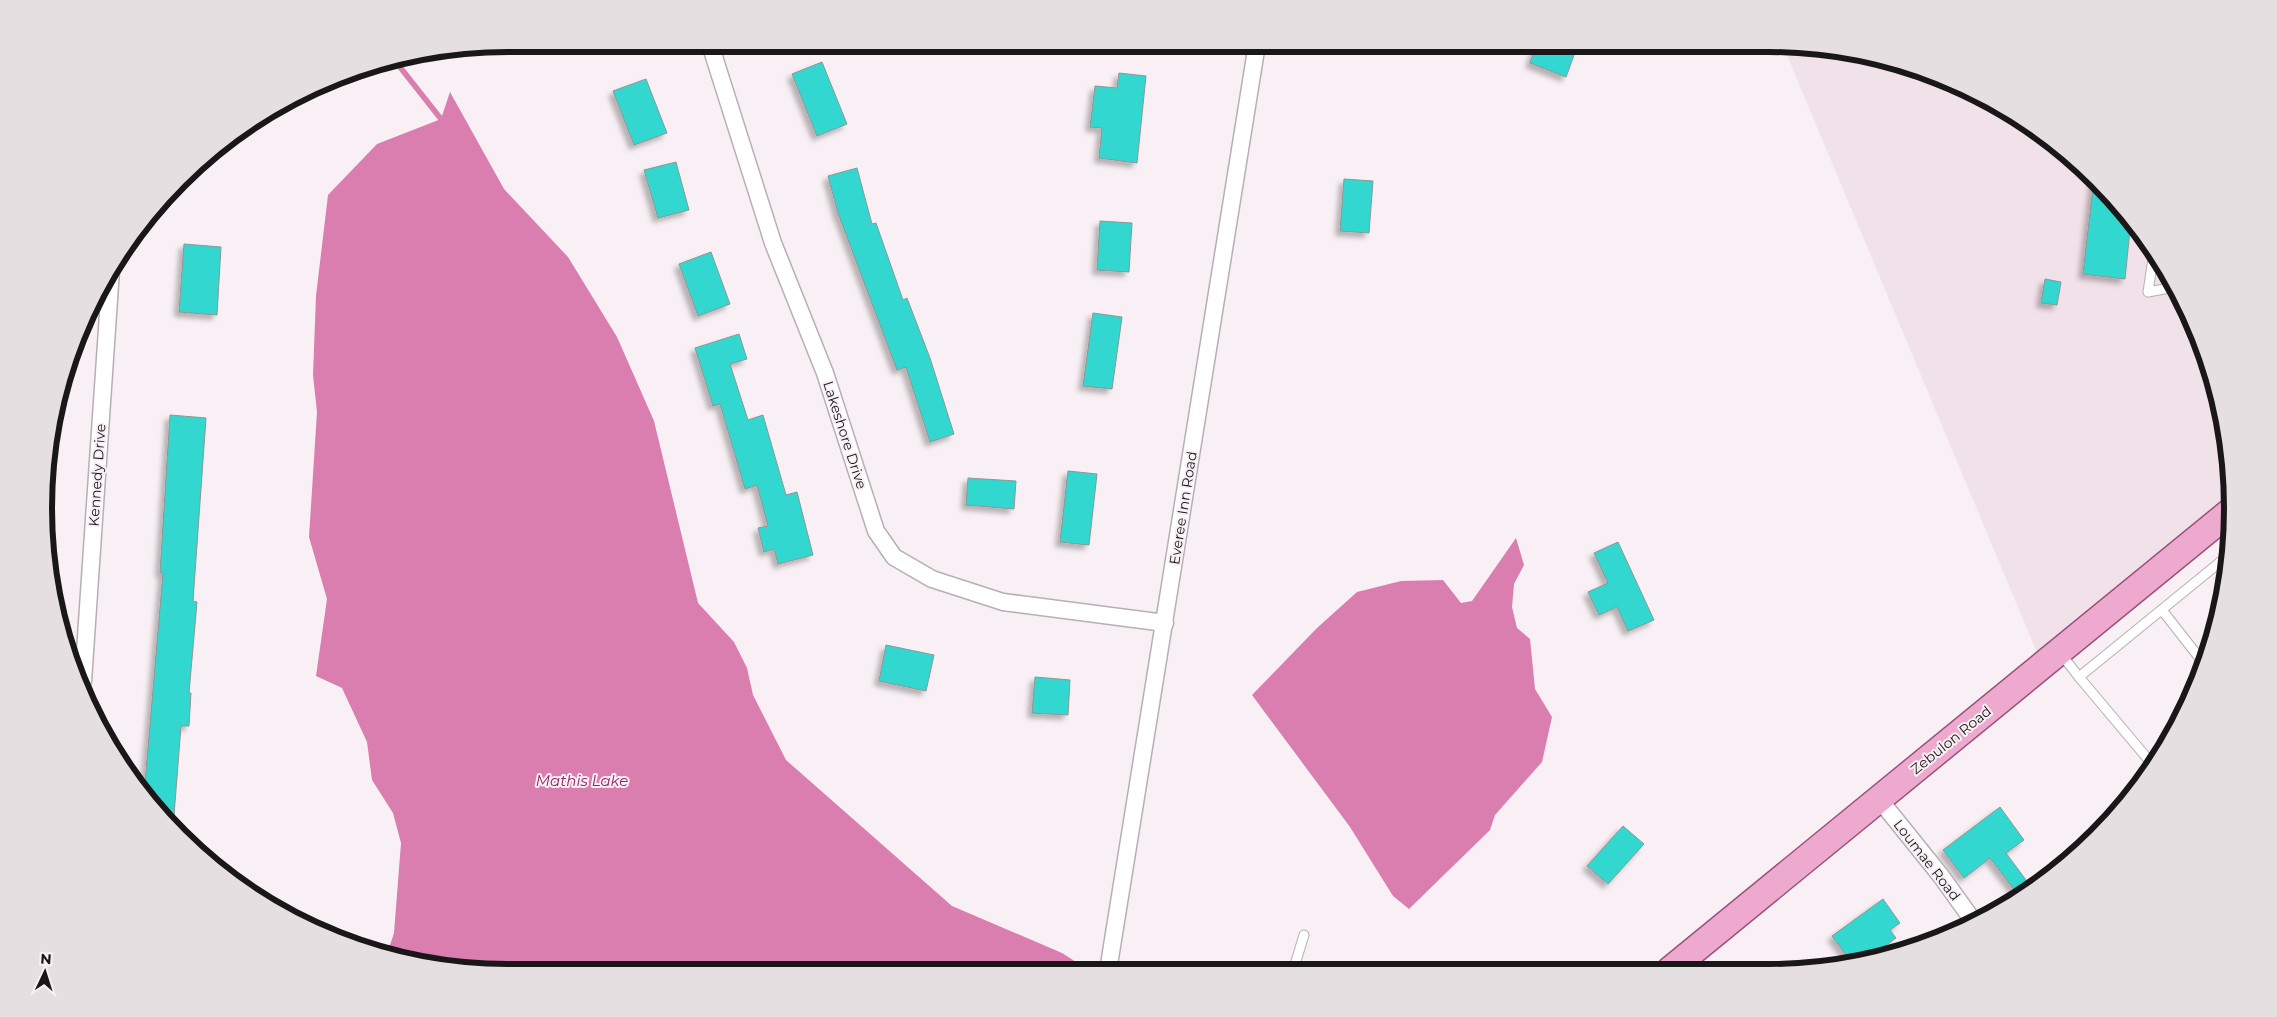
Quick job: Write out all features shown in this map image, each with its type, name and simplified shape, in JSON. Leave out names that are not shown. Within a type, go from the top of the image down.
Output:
[{"type":"main road","name":"Zebulon Road","points":[[1677,964],[2224,517]]},
{"type":"street","name":"Lakeshore Drive","points":[[713,52],[773,243],[825,373],[876,531],[894,557],[932,579],[1003,602],[1165,623]]},
{"type":"street","name":"Everee Inn Road","points":[[1109,964],[1256,52]]},
{"type":"street","name":"Kennedy Drive","points":[[84,673],[110,288]]},
{"type":"street","name":"Loumae Road","points":[[1879,799],[1941,876],[1970,917]]},
{"type":"lane","points":[[2152,263],[2148,292],[2167,288]]},
{"type":"lane","points":[[2079,676],[2220,562]]},
{"type":"lane","points":[[2162,610],[2199,657]]},
{"type":"lane","points":[[2059,652],[2149,760]]},
{"type":"lane","points":[[1295,964],[1304,935]]},
{"type":"shaded area","points":[[1786,53],[1857,61],[1915,77],[1943,87],[1970,100],[2022,129],[2091,186],[2130,231],[2148,255],[2190,334],[2209,390],[2216,420],[2224,479],[2224,519],[2041,662]]},
{"type":"water","name":"Mathis Lake","points":[[450,92],[504,189],[568,257],[617,337],[654,421],[698,603],[734,642],[747,668],[753,695],[786,760],[952,906],[1062,953],[1079,964],[479,964],[420,956],[384,947],[390,945],[394,933],[401,843],[393,813],[372,780],[367,742],[342,688],[316,676],[327,599],[309,537],[317,412],[313,375],[316,296],[328,195],[377,144],[441,119]]},
{"type":"water","points":[[1516,538],[1524,565],[1514,584],[1512,607],[1517,628],[1530,639],[1535,689],[1552,717],[1542,762],[1495,815],[1490,830],[1409,909],[1393,896],[1350,827],[1252,695],[1317,628],[1357,592],[1401,581],[1443,580],[1461,603],[1472,601]]},
{"type":"building","points":[[1534,52],[1575,52],[1566,77],[1530,63]]},
{"type":"building","points":[[822,62],[847,124],[817,136],[792,74]]},
{"type":"building","points":[[1119,73],[1146,76],[1137,163],[1099,158],[1102,128],[1090,127],[1095,86],[1117,88]]},
{"type":"building","points":[[646,79],[667,133],[634,145],[613,91]]},
{"type":"building","points":[[676,162],[689,210],[658,218],[644,170]]},
{"type":"building","points":[[857,168],[872,224],[876,223],[903,300],[907,298],[930,358],[954,434],[930,442],[906,367],[897,370],[838,213],[828,176]]},
{"type":"building","points":[[1344,179],[1373,181],[1369,233],[1340,231]]},
{"type":"building","points":[[2093,188],[2130,231],[2125,279],[2083,274]]},
{"type":"building","points":[[1100,221],[1132,223],[1129,272],[1097,270]]},
{"type":"building","points":[[184,244],[221,247],[217,315],[179,312]]},
{"type":"building","points":[[711,252],[730,304],[698,316],[679,264]]},
{"type":"building","points":[[2045,279],[2061,282],[2057,305],[2041,303]]},
{"type":"building","points":[[1093,313],[1122,317],[1112,389],[1083,386]]},
{"type":"building","points":[[739,334],[747,359],[730,364],[748,420],[763,415],[786,495],[797,492],[813,555],[778,564],[774,549],[764,552],[758,528],[768,526],[757,485],[745,489],[720,404],[713,406],[695,348]]},
{"type":"building","points":[[170,415],[206,418],[193,601],[197,602],[189,693],[191,693],[189,726],[181,726],[174,818],[145,783],[163,573],[160,573]]},
{"type":"building","points":[[1068,471],[1097,474],[1089,545],[1060,542]]},
{"type":"building","points":[[968,478],[1016,481],[1014,509],[966,505]]},
{"type":"building","points":[[1618,542],[1654,620],[1628,631],[1617,607],[1599,615],[1588,592],[1608,583],[1594,553]]},
{"type":"building","points":[[886,645],[934,655],[926,691],[879,681]]},
{"type":"building","points":[[1035,677],[1070,680],[1068,715],[1032,713]]},
{"type":"building","points":[[2000,807],[2024,840],[2006,853],[2028,883],[2016,892],[1990,858],[1964,878],[1943,850]]},
{"type":"building","points":[[1623,826],[1644,844],[1608,884],[1587,866]]},
{"type":"building","points":[[1883,899],[1900,923],[1890,930],[1896,938],[1878,951],[1857,956],[1848,958],[1832,936]]},
{"type":"waterway","points":[[399,66],[441,119]]}]
